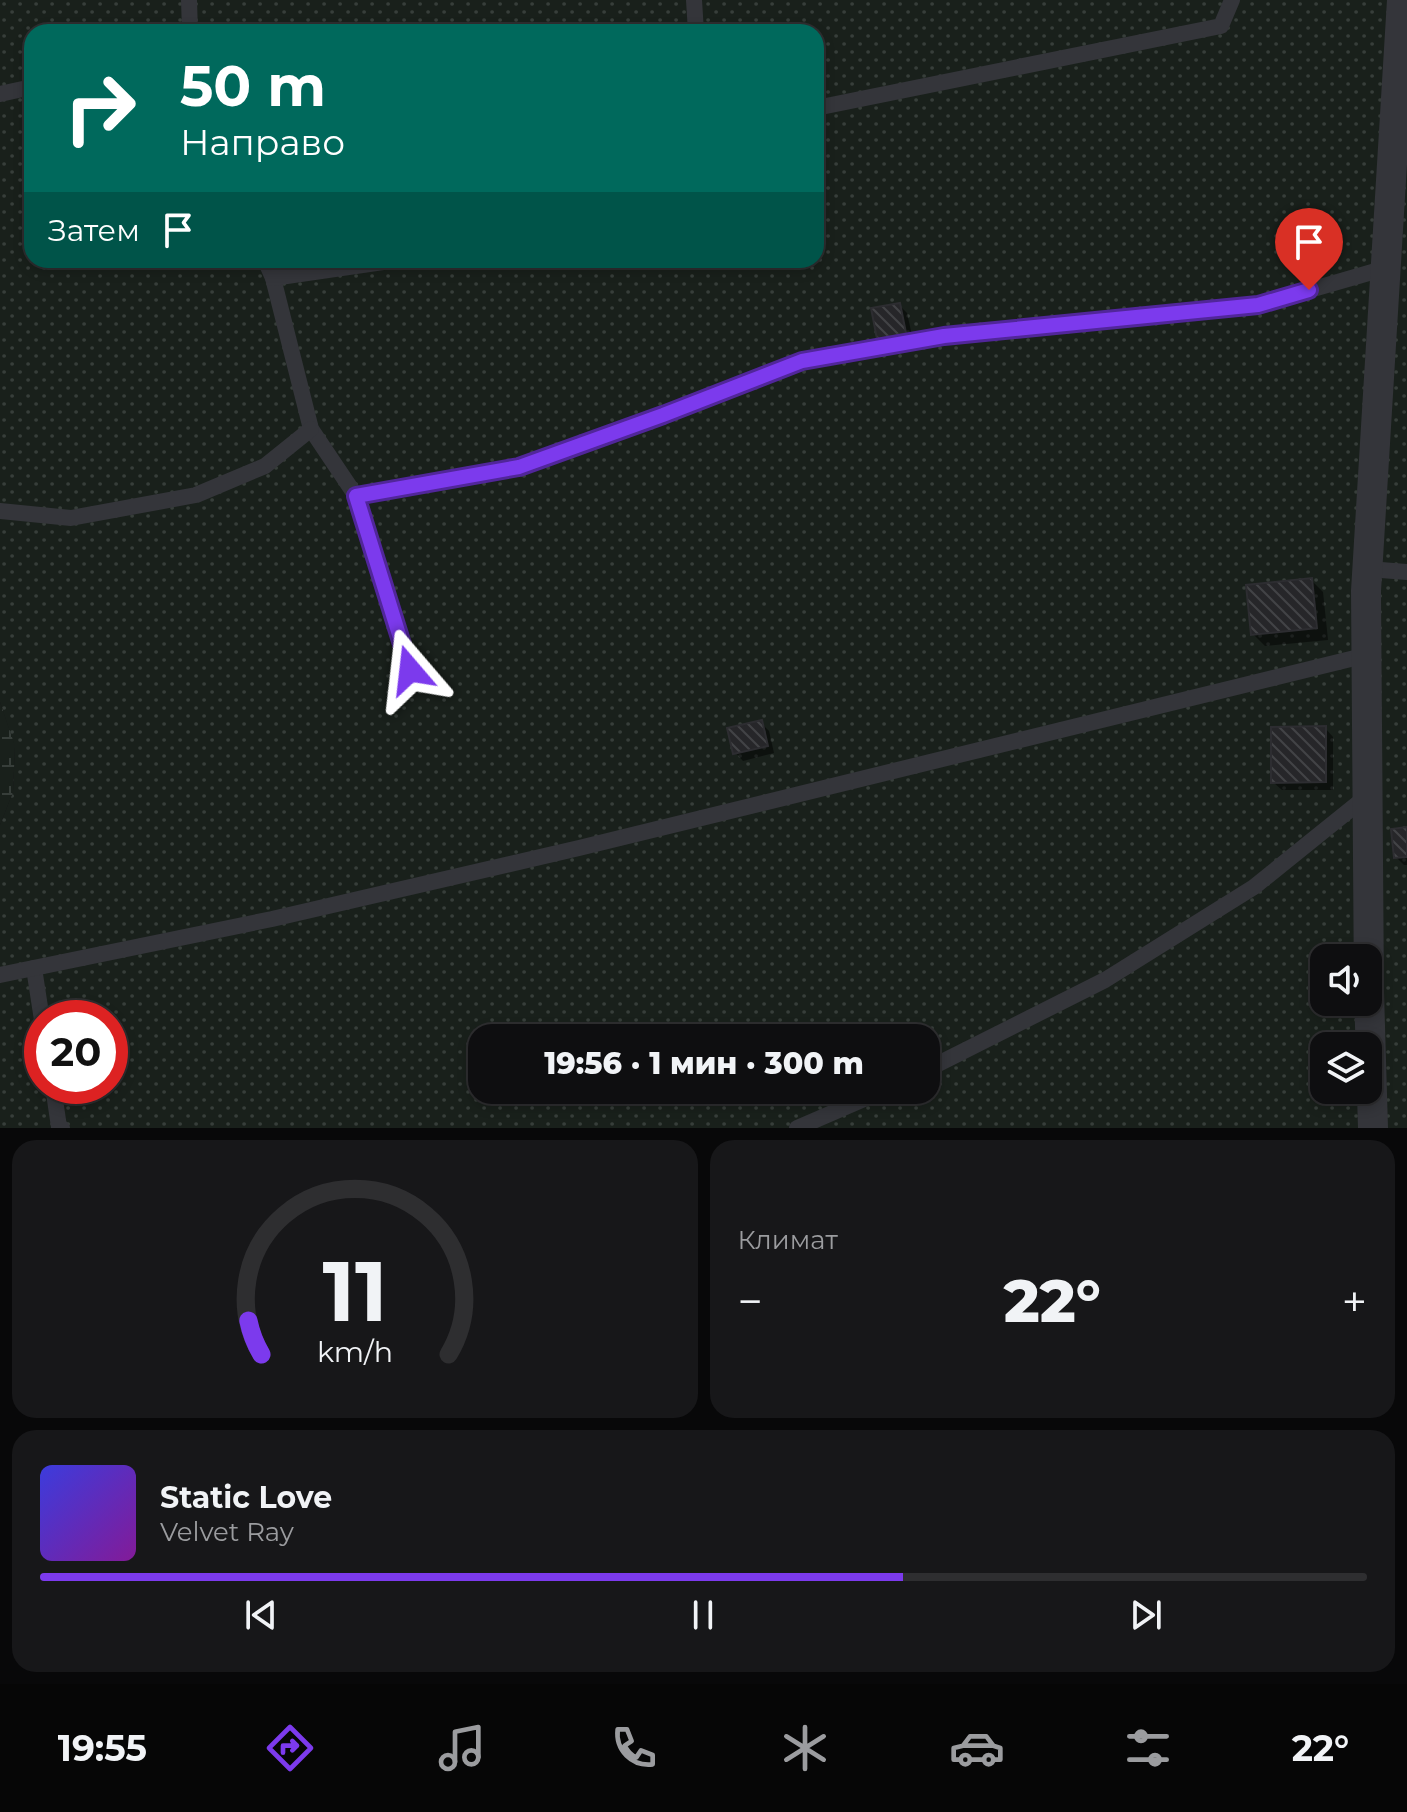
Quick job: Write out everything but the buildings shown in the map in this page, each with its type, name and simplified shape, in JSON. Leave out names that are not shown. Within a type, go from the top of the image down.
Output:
[{"type":"street","points":[[1373,1128],[1367,796],[1368,569],[1402,0]]},
{"type":"lane","points":[[189,0],[190,24]]},
{"type":"lane","points":[[694,0],[696,24]]},
{"type":"lane","points":[[824,106],[1221,26],[1232,0]]},
{"type":"lane","points":[[0,94],[24,89]]},
{"type":"lane","points":[[269,268],[311,429],[356,496],[410,670]]},
{"type":"lane","points":[[273,278],[342,268]]},
{"type":"lane","points":[[356,496],[519,467],[802,361],[944,336],[1258,305],[1386,268]]},
{"type":"lane","points":[[0,511],[71,518],[196,495],[265,466],[311,429]]},
{"type":"lane","points":[[1368,569],[1407,572]]},
{"type":"lane","points":[[0,975],[272,919],[579,848],[1367,655]]},
{"type":"lane","points":[[940,1063],[1105,980],[1254,887],[1367,796]]},
{"type":"lane","points":[[34,968],[39,1000]]},
{"type":"lane","points":[[56,1104],[59,1127],[62,1128]]},
{"type":"lane","points":[[797,1128],[853,1104]]},
{"type":"green space","points":[[0,0],[1407,0],[1407,1128],[0,1128],[0,825],[13,792],[15,747],[0,702]]},
{"type":"green space","points":[[0,702],[15,746],[13,792],[0,825]]},
{"type":"route","points":[[410,670],[356,496],[519,467],[802,361],[944,336],[1258,305],[1309,290]]}]
